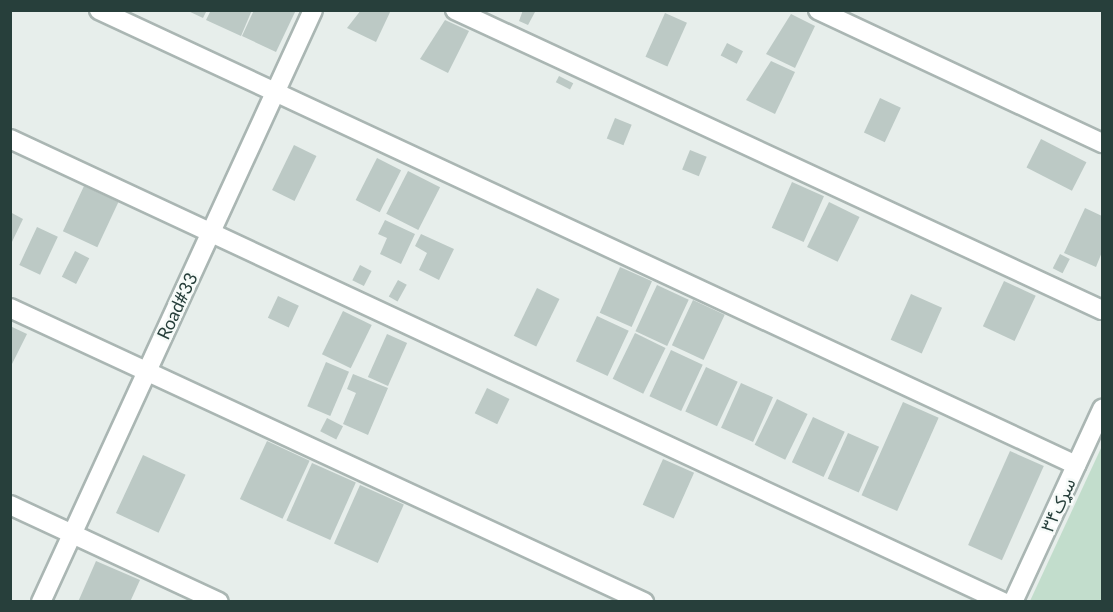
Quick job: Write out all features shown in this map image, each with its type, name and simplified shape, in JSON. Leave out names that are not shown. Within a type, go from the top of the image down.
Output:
[{"type":"street","points":[[99,10],[1076,465]]},
{"type":"street","name":"Road#33","points":[[40,602],[313,10]]},
{"type":"street","points":[[455,10],[1102,310]]},
{"type":"street","points":[[818,10],[1102,143]]},
{"type":"street","points":[[10,139],[1003,602]]},
{"type":"street","points":[[10,308],[644,602]]},
{"type":"street","name":"۳۴سړک","points":[[1013,602],[1102,409]]},
{"type":"street","points":[[10,505],[219,602]]},
{"type":"green space","points":[[1102,446],[1102,601],[1030,601]]},
{"type":"building","points":[[186,10],[207,10],[203,18]]},
{"type":"building","points":[[211,10],[252,10],[241,36],[206,20]]},
{"type":"building","points":[[254,10],[296,10],[276,52],[242,36]]},
{"type":"building","points":[[361,10],[391,10],[376,42],[347,28]]},
{"type":"building","points":[[523,10],[535,12],[528,25],[519,21]]},
{"type":"building","points":[[665,13],[687,23],[667,67],[645,57]]},
{"type":"building","points":[[791,14],[815,26],[795,68],[766,54]]},
{"type":"building","points":[[445,20],[469,31],[448,73],[420,59]]},
{"type":"building","points":[[727,43],[743,51],[737,64],[721,55]]},
{"type":"building","points":[[771,61],[795,72],[775,114],[746,100]]},
{"type":"building","points":[[559,76],[573,83],[570,90],[556,82]]},
{"type":"building","points":[[880,98],[901,108],[885,142],[864,132]]},
{"type":"building","points":[[615,118],[632,125],[623,145],[607,138]]},
{"type":"building","points":[[1041,139],[1086,162],[1072,191],[1026,168]]},
{"type":"building","points":[[294,145],[316,156],[295,201],[272,190]]},
{"type":"building","points":[[690,150],[707,157],[699,176],[682,169]]},
{"type":"building","points":[[377,158],[401,170],[380,212],[356,200]]},
{"type":"building","points":[[408,171],[440,187],[418,230],[386,214]]},
{"type":"building","points":[[792,182],[824,196],[804,242],[772,228]]},
{"type":"building","points":[[84,186],[118,202],[97,247],[63,231]]},
{"type":"building","points":[[829,202],[860,217],[838,262],[807,247]]},
{"type":"building","points":[[1085,208],[1102,216],[1102,252],[1096,267],[1064,253]]},
{"type":"building","points":[[10,212],[23,219],[10,246]]},
{"type":"building","points":[[385,220],[415,234],[401,264],[380,254],[387,238],[378,234]]},
{"type":"building","points":[[37,227],[58,237],[40,275],[19,265]]},
{"type":"building","points":[[421,234],[454,249],[439,280],[419,270],[427,253],[415,246]]},
{"type":"building","points":[[75,251],[89,258],[76,284],[62,277]]},
{"type":"building","points":[[1060,254],[1070,259],[1063,273],[1053,268]]},
{"type":"building","points":[[360,265],[372,271],[364,286],[352,280]]},
{"type":"building","points":[[620,267],[652,281],[632,327],[600,313]]},
{"type":"building","points":[[398,280],[407,285],[398,301],[389,297]]},
{"type":"building","points":[[1004,281],[1036,296],[1015,341],[983,326]]},
{"type":"building","points":[[657,285],[689,300],[667,346],[635,331]]},
{"type":"building","points":[[537,288],[559,299],[536,347],[514,336]]},
{"type":"building","points":[[911,294],[942,308],[922,354],[891,340]]},
{"type":"building","points":[[278,296],[299,306],[289,327],[268,318]]},
{"type":"building","points":[[693,300],[725,315],[704,360],[672,345]]},
{"type":"building","points":[[343,311],[372,325],[351,368],[322,354]]},
{"type":"building","points":[[597,316],[629,331],[608,376],[576,361]]},
{"type":"building","points":[[10,326],[27,334],[10,368]]},
{"type":"building","points":[[635,333],[666,348],[643,394],[613,379]]},
{"type":"building","points":[[387,334],[407,343],[388,386],[368,377]]},
{"type":"building","points":[[671,350],[703,365],[681,411],[649,396]]},
{"type":"building","points":[[326,362],[349,372],[330,416],[307,406]]},
{"type":"building","points":[[706,367],[738,382],[717,426],[685,411]]},
{"type":"building","points":[[353,374],[388,388],[368,435],[343,424],[356,393],[347,389]]},
{"type":"building","points":[[741,383],[773,397],[753,442],[721,428]]},
{"type":"building","points":[[487,388],[509,399],[497,424],[475,413]]},
{"type":"building","points":[[777,399],[808,414],[785,460],[755,445]]},
{"type":"building","points":[[903,402],[939,418],[897,511],[862,495]]},
{"type":"building","points":[[813,417],[845,432],[824,477],[792,462]]},
{"type":"building","points":[[327,418],[343,426],[336,440],[320,431]]},
{"type":"building","points":[[848,433],[879,447],[859,493],[828,479]]},
{"type":"building","points":[[267,441],[310,461],[283,519],[240,499]]},
{"type":"building","points":[[1010,451],[1044,466],[1002,560],[968,545]]},
{"type":"building","points":[[143,455],[186,475],[159,533],[116,513]]},
{"type":"building","points":[[663,459],[694,473],[674,519],[643,505]]},
{"type":"building","points":[[312,463],[356,483],[330,540],[286,521]]},
{"type":"building","points":[[360,485],[404,505],[378,563],[334,543]]},
{"type":"building","points":[[96,561],[140,580],[130,602],[78,602]]}]
